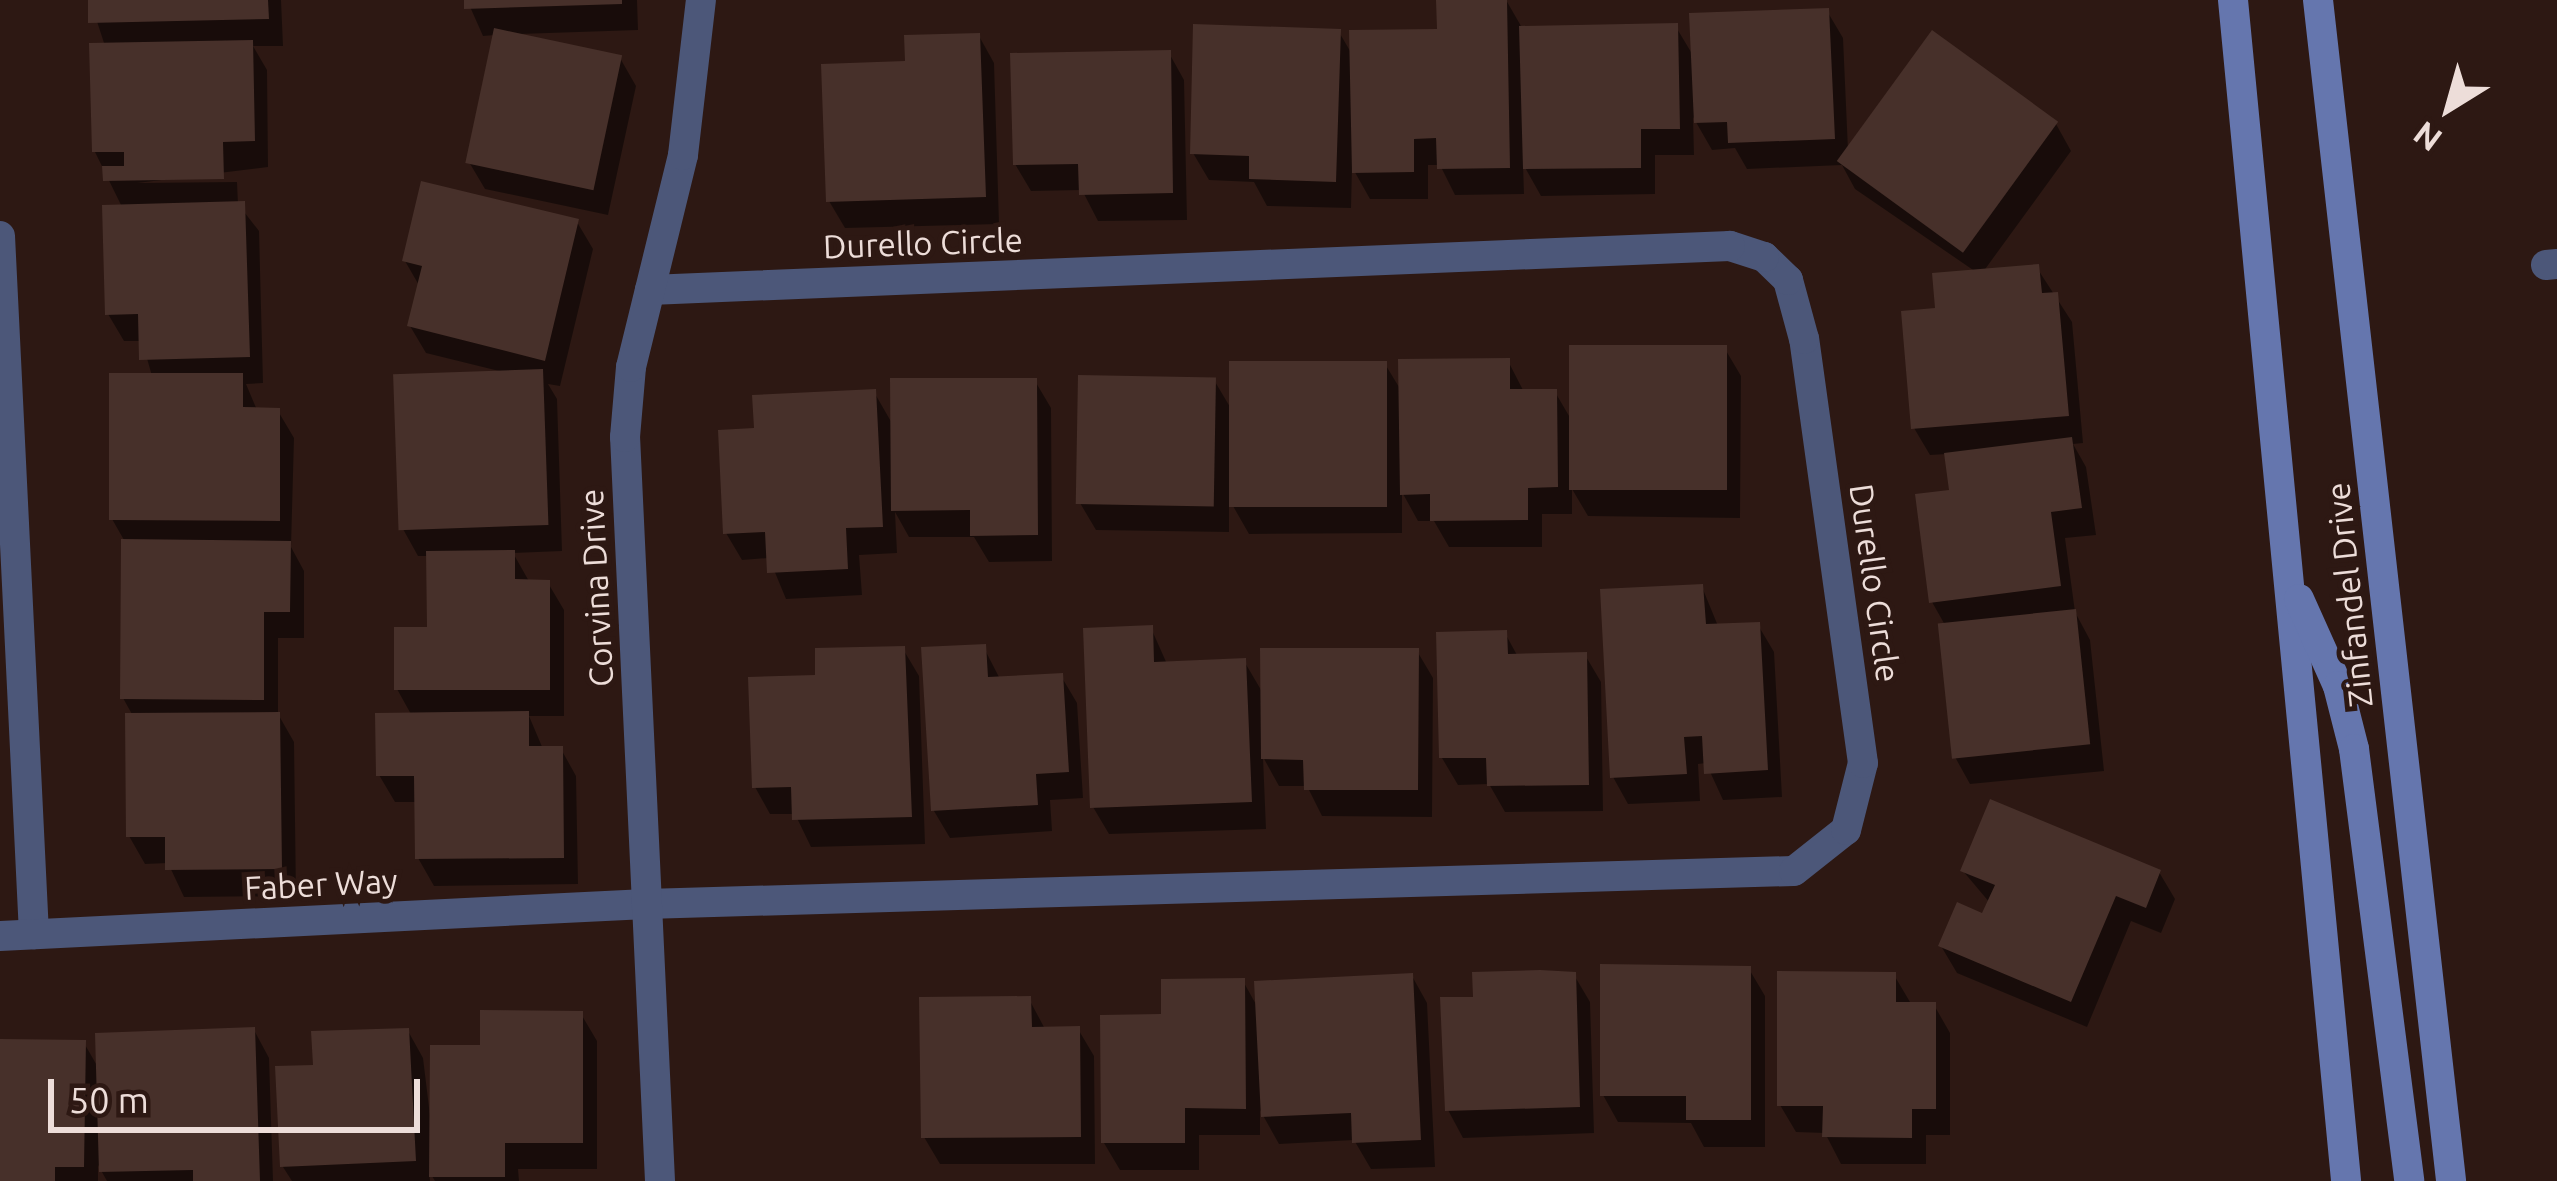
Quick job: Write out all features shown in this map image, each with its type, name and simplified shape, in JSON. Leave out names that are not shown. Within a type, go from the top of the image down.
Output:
[{"type":"street","name":"Corvina Drive","points":[[660,1181],[625,436],[650,290],[683,154],[701,0]]},
{"type":"street","name":"Zinfandel Drive","points":[[2233,0],[2346,1181]]},
{"type":"street","name":"Zinfandel Drive","points":[[2318,0],[2451,1181]]},
{"type":"street","points":[[0,236],[34,934]]},
{"type":"street","name":"Durello Circle","points":[[646,904],[1794,871],[1846,830],[1864,763],[1801,315],[1788,280],[1764,257],[1730,246],[650,290]]},
{"type":"street","points":[[2286,566],[2338,686],[2354,749],[2409,1181]]},
{"type":"street","name":"Faber Way","points":[[0,936],[646,904]]},
{"type":"building","points":[[88,0],[268,0],[269,19],[88,23]]},
{"type":"building","points":[[464,0],[622,0],[622,4],[464,9]]},
{"type":"building","points":[[1436,0],[1507,0],[1510,168],[1437,169],[1436,138],[1414,139],[1414,172],[1352,173],[1349,30],[1437,29]]},
{"type":"building","points":[[1829,8],[1835,139],[1728,143],[1727,122],[1694,123],[1689,13]]},
{"type":"building","points":[[1678,23],[1680,129],[1641,129],[1641,168],[1523,169],[1519,26]]},
{"type":"building","points":[[1193,24],[1341,29],[1336,182],[1249,179],[1249,156],[1190,154]]},
{"type":"building","points":[[494,28],[622,55],[593,190],[465,163]]},
{"type":"building","points":[[1932,30],[2058,122],[1963,253],[1837,161]]},
{"type":"building","points":[[980,33],[986,197],[826,202],[821,64],[905,61],[904,35]]},
{"type":"building","points":[[253,40],[255,141],[223,142],[224,179],[103,181],[102,166],[124,166],[124,152],[92,152],[89,43]]},
{"type":"building","points":[[1171,50],[1173,193],[1079,195],[1078,164],[1013,165],[1010,53]]},
{"type":"building","points":[[421,181],[579,219],[545,361],[407,326],[422,266],[402,261]]},
{"type":"building","points":[[245,201],[250,357],[139,360],[138,314],[105,315],[102,205]]},
{"type":"building","points":[[2039,264],[2042,293],[2058,292],[2069,416],[1911,429],[1901,311],[1935,308],[1932,273]]},
{"type":"building","points":[[1569,345],[1727,345],[1727,490],[1569,490]]},
{"type":"building","points":[[1510,358],[1510,389],[1557,389],[1558,487],[1528,488],[1528,520],[1430,521],[1430,494],[1400,495],[1398,359]]},
{"type":"building","points":[[1229,361],[1387,361],[1387,507],[1229,507]]},
{"type":"building","points":[[543,369],[548,525],[399,530],[393,374]]},
{"type":"building","points":[[109,373],[243,373],[243,407],[280,408],[280,521],[109,520]]},
{"type":"building","points":[[1078,375],[1216,377],[1214,506],[1076,504]]},
{"type":"building","points":[[890,378],[1037,378],[1038,535],[970,536],[970,510],[891,511]]},
{"type":"building","points":[[876,389],[883,527],[846,528],[848,569],[767,573],[765,532],[723,534],[718,430],[754,428],[752,395]]},
{"type":"building","points":[[2072,437],[2082,508],[2051,512],[2061,586],[1929,603],[1915,494],[1949,490],[1944,453]]},
{"type":"building","points":[[121,539],[291,541],[290,612],[264,612],[264,700],[120,699]]},
{"type":"building","points":[[515,550],[515,579],[550,580],[550,690],[394,690],[394,627],[427,627],[426,551]]},
{"type":"building","points":[[1703,584],[1706,624],[1760,622],[1768,770],[1704,774],[1702,736],[1684,737],[1687,774],[1610,778],[1600,589]]},
{"type":"building","points":[[2076,609],[2090,744],[1952,759],[1938,624]]},
{"type":"building","points":[[1153,625],[1154,662],[1246,658],[1252,802],[1090,808],[1083,628]]},
{"type":"building","points":[[1507,630],[1508,654],[1587,652],[1589,785],[1487,786],[1486,758],[1439,758],[1436,632]]},
{"type":"building","points":[[986,644],[988,677],[1063,673],[1069,772],[1036,774],[1038,805],[931,811],[921,647]]},
{"type":"building","points":[[905,646],[912,817],[792,820],[791,787],[752,788],[748,677],[815,675],[815,648]]},
{"type":"building","points":[[1260,648],[1419,648],[1418,790],[1304,790],[1303,760],[1261,759]]},
{"type":"building","points":[[529,711],[529,746],[563,746],[564,858],[415,859],[414,776],[376,776],[375,713]]},
{"type":"building","points":[[280,712],[282,869],[165,870],[165,837],[126,837],[125,713]]},
{"type":"building","points":[[1990,799],[2161,870],[2146,908],[2116,896],[2071,1002],[1938,946],[1957,902],[1982,913],[1995,885],[1960,871]]},
{"type":"building","points":[[1600,964],[1751,966],[1751,1120],[1686,1120],[1686,1096],[1600,1096]]},
{"type":"building","points":[[1777,971],[1896,972],[1896,1002],[1936,1002],[1936,1109],[1912,1109],[1912,1138],[1822,1137],[1823,1106],[1777,1106]]},
{"type":"building","points":[[1472,972],[1576,972],[1580,1107],[1445,1111],[1440,997],[1473,997]]},
{"type":"building","points":[[1413,973],[1421,1140],[1352,1143],[1351,1113],[1261,1117],[1254,981]]},
{"type":"building","points":[[1245,978],[1246,1109],[1185,1108],[1185,1143],[1101,1143],[1100,1015],[1161,1014],[1161,979]]},
{"type":"building","points":[[1031,996],[1032,1027],[1080,1026],[1081,1137],[921,1138],[919,997]]},
{"type":"building","points":[[480,1010],[583,1011],[583,1143],[505,1143],[505,1177],[429,1177],[430,1045],[480,1045]]},
{"type":"building","points":[[255,1027],[260,1181],[193,1181],[193,1170],[99,1172],[95,1033]]},
{"type":"building","points":[[409,1028],[416,1161],[280,1167],[275,1066],[313,1065],[311,1031]]},
{"type":"building","points":[[0,1039],[86,1040],[84,1167],[55,1167],[55,1181],[0,1181]]}]
